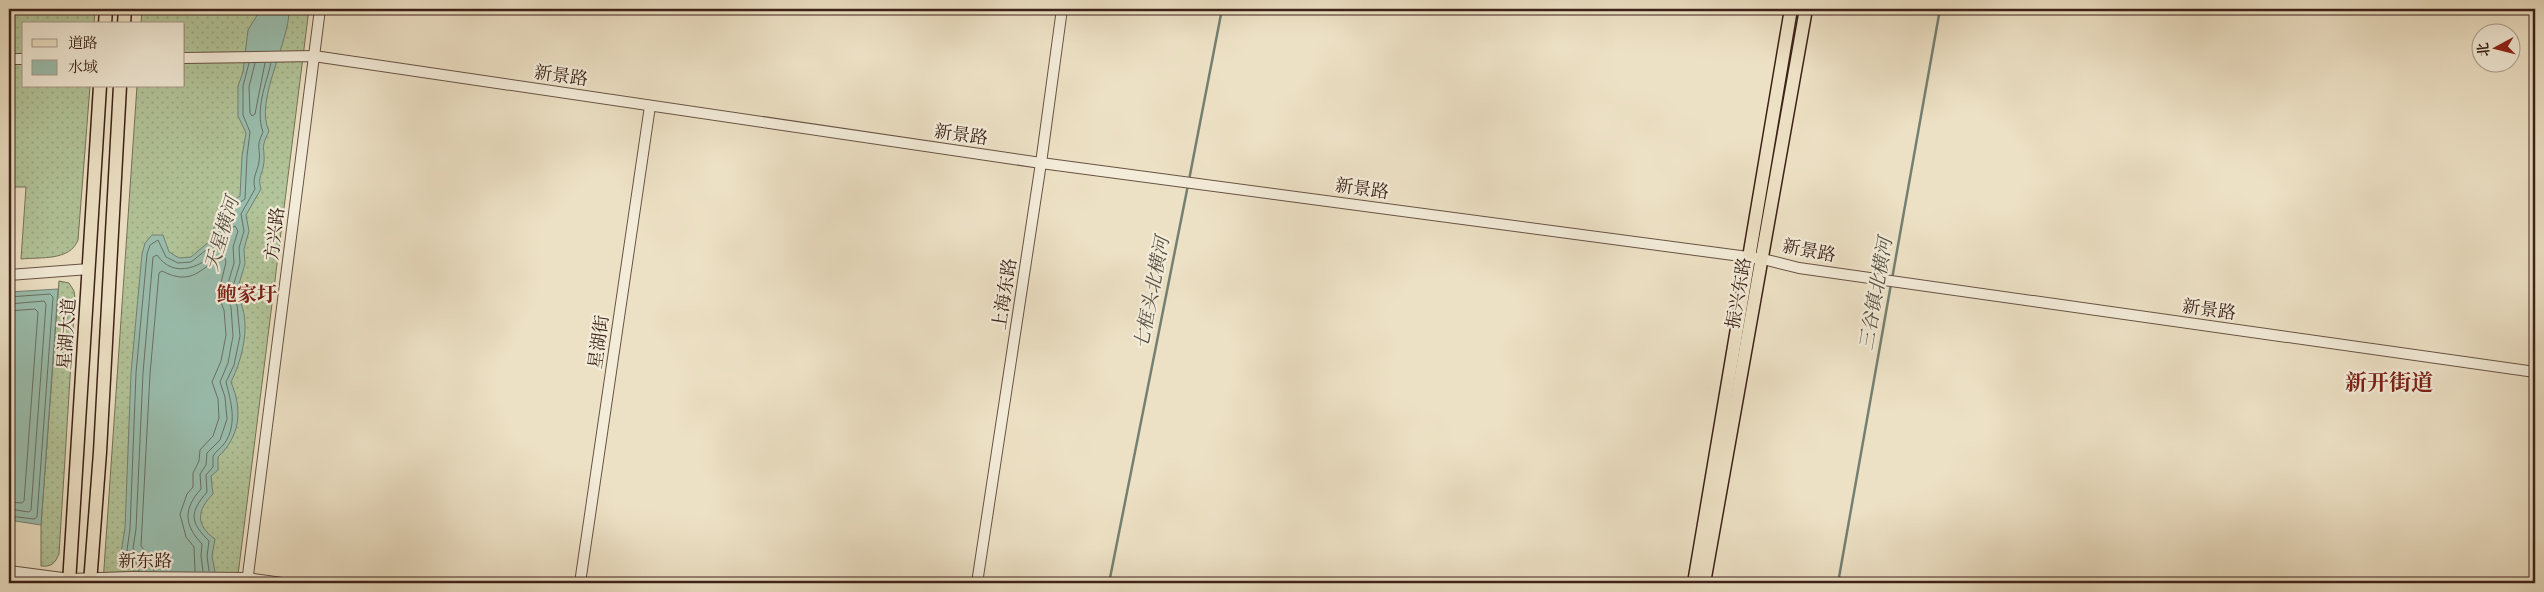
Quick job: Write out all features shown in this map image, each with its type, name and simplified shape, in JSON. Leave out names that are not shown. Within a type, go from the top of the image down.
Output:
[{"type":"main road","points":[[104,22],[106,9]]},
{"type":"main road","points":[[124,22],[125,9]]},
{"type":"main road","name":"振兴东路","points":[[1694,583],[1791,9]]},
{"type":"main road","name":"振兴东路","points":[[1704,583],[1806,9]]},
{"type":"main road","name":"星湖大道","points":[[69,581],[100,88]]},
{"type":"main road","points":[[90,580],[100,452],[108,267],[120,88]]},
{"type":"street","name":"方兴路","points":[[247,580],[320,9]]},
{"type":"street","name":"上海东路","points":[[977,583],[1041,163],[1062,9]]},
{"type":"street","name":"新景路","points":[[185,58],[314,56],[1041,163],[1763,259],[1799,268],[2535,372]]},
{"type":"street","points":[[9,59],[22,59]]},
{"type":"street","name":"星湖街","points":[[580,583],[650,106]]},
{"type":"street","points":[[9,275],[89,269]]},
{"type":"street","name":"新东路","points":[[9,571],[69,581],[131,577],[224,578],[282,583]]},
{"type":"shaded area","points":[[9,9],[95,9],[94,22],[22,22],[22,88],[90,88],[78,240],[69,252],[54,257],[21,259],[26,187],[9,187]]},
{"type":"shaded area","points":[[142,9],[309,9],[237,583],[103,583],[137,88],[185,88],[185,22],[141,22]]},
{"type":"shaded area","points":[[59,281],[69,283],[74,291],[75,298],[59,554],[53,564],[41,566],[41,525]]},
{"type":"water","name":"天星横河","points":[[261,9],[289,9],[288,22],[266,104],[266,118],[269,131],[264,145],[264,162],[260,178],[261,189],[246,215],[249,231],[244,249],[245,264],[236,294],[244,314],[245,326],[239,362],[231,382],[237,403],[237,422],[231,441],[218,457],[218,470],[211,476],[213,494],[204,506],[200,517],[204,528],[215,539],[212,556],[217,583],[138,583],[131,564],[121,553],[125,528],[131,373],[142,254],[145,243],[152,235],[163,235],[169,252],[179,258],[191,257],[211,240],[215,224],[226,218],[228,204],[240,196],[242,156],[246,133],[238,116],[238,86],[243,72],[248,30]]},
{"type":"water","points":[[58,289],[41,525],[9,520],[9,292]]},
{"type":"waterway","name":"七框头北横河","points":[[1189,180],[1222,9]]},
{"type":"waterway","name":"三谷镇北横河","points":[[1892,279],[1940,9]]},
{"type":"waterway","name":"七框头北横河","points":[[1109,583],[1188,185]]},
{"type":"waterway","name":"三谷镇北横河","points":[[1838,583],[1891,284]]},
{"type":"district","name":"鲍家圩","points":[[247,295]]},
{"type":"district","name":"新开街道","points":[[2389,383]]}]
